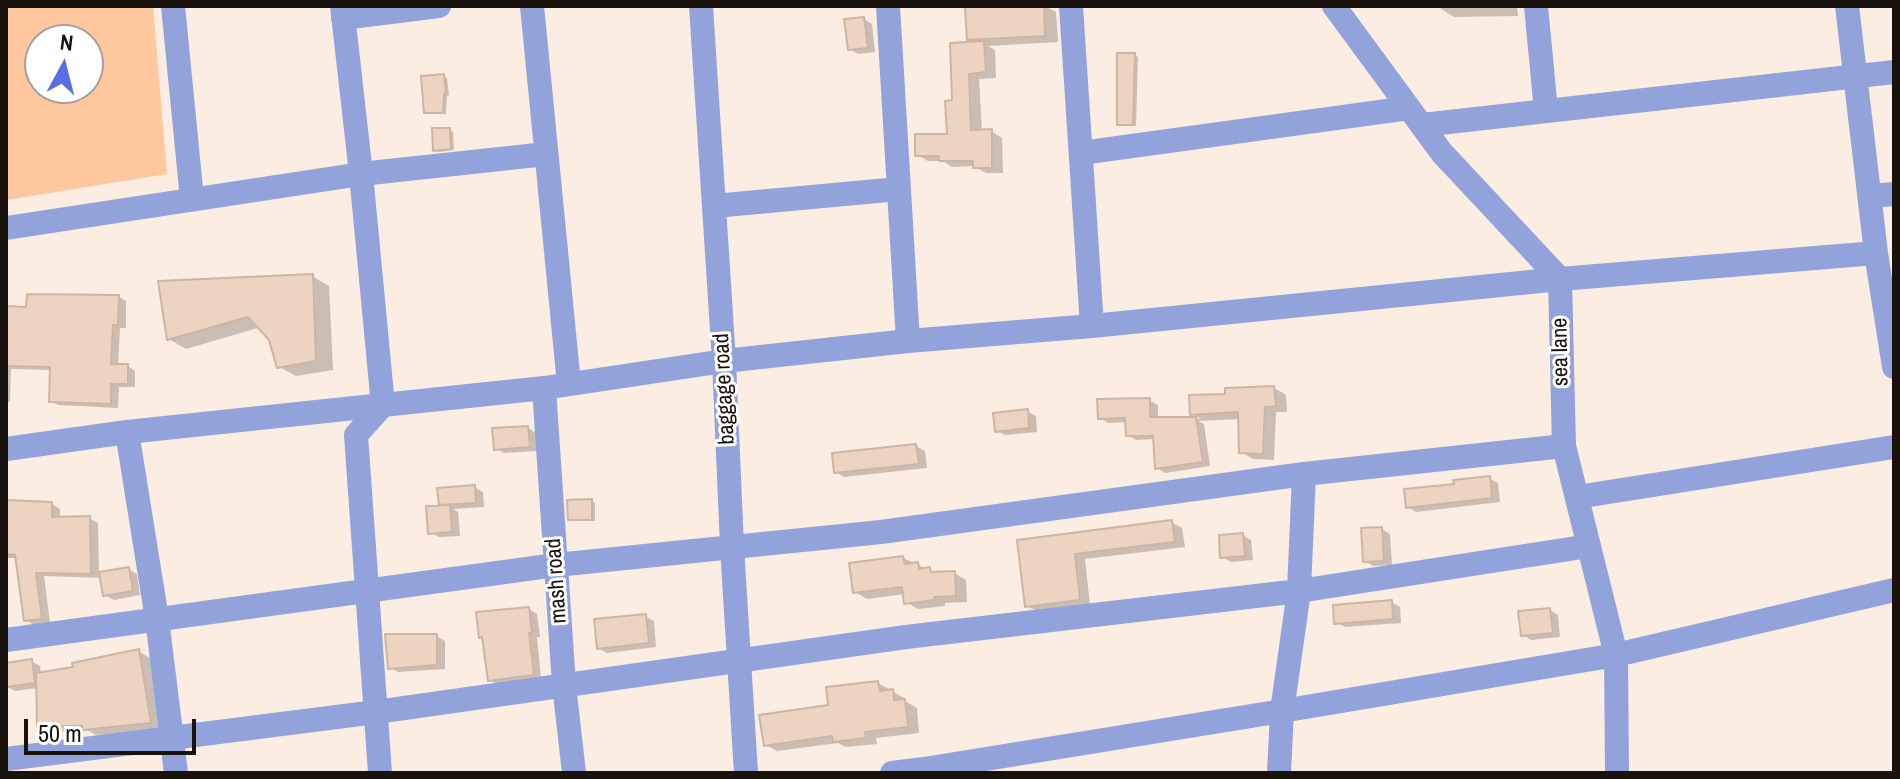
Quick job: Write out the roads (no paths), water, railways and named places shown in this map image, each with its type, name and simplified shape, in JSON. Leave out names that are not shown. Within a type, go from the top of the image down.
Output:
[{"type":"street","points":[[173,6],[192,199]]},
{"type":"street","points":[[380,773],[356,435],[383,405],[343,12],[439,6]]},
{"type":"street","points":[[532,6],[569,384]]},
{"type":"street","name":"baggage road","points":[[701,6],[746,773]]},
{"type":"street","points":[[888,6],[908,341]]},
{"type":"street","points":[[1071,6],[1092,326]]},
{"type":"street","points":[[1334,6],[1442,153],[1560,279]]},
{"type":"street","points":[[1536,6],[1546,111]]},
{"type":"street","points":[[1847,6],[1876,253],[1893,356]]},
{"type":"street","points":[[1081,153],[1416,116],[1546,111],[1894,72]]},
{"type":"street","points":[[6,228],[361,174],[546,154]]},
{"type":"street","points":[[714,206],[899,189]]},
{"type":"street","points":[[1869,196],[1894,194]]},
{"type":"street","points":[[6,449],[127,432],[544,388],[724,361],[908,341],[1092,326],[1560,279],[1876,253]]},
{"type":"street","name":"sea lane","points":[[1560,279],[1564,446],[1616,655],[1617,773]]},
{"type":"street","name":"mash road","points":[[544,388],[564,685],[574,773]]},
{"type":"street","points":[[127,432],[157,619],[176,773]]},
{"type":"street","points":[[6,640],[556,565],[897,530],[1304,474],[1564,446]]},
{"type":"street","points":[[1577,497],[1894,447]]},
{"type":"street","points":[[1279,773],[1282,711],[1299,591],[1304,474]]},
{"type":"street","points":[[6,759],[376,712],[906,637],[1299,591],[1589,546]]},
{"type":"street","points":[[892,773],[924,771],[1616,655],[1894,590]]}]
